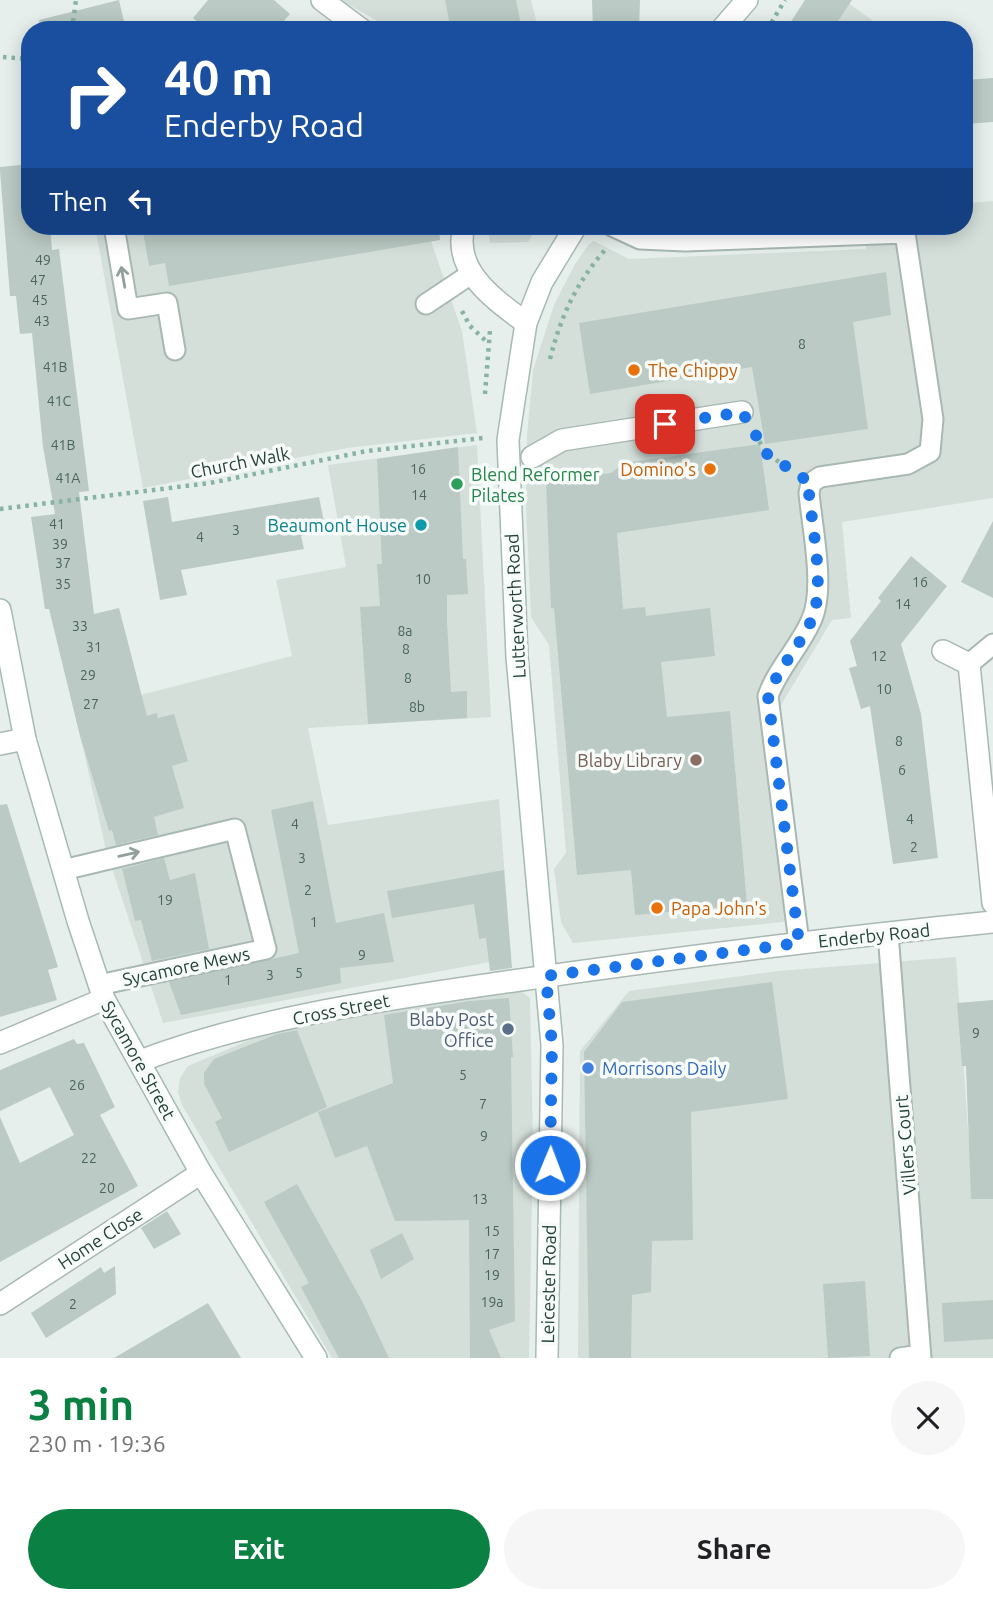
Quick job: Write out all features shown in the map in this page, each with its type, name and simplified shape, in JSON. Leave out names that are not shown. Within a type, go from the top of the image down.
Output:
[{"type":"street","points":[[322,0],[350,21]]},
{"type":"street","points":[[729,21],[747,0]]},
{"type":"street","points":[[463,235],[462,256],[471,274],[499,302],[526,323]]},
{"type":"street","name":"Lutterworth Road","points":[[535,874],[512,582],[508,440],[526,323],[542,282],[571,235]]},
{"type":"street","points":[[532,457],[562,440],[742,412]]},
{"type":"street","name":"Sycamore Street","points":[[1,620],[25,739],[102,992],[201,1173],[316,1358]]},
{"type":"street","points":[[943,651],[970,664],[993,903]]},
{"type":"street","points":[[0,744],[25,739]]},
{"type":"street","name":"Leicester Road","points":[[535,874],[552,1045],[547,1358]]},
{"type":"street","name":"Enderby Road","points":[[546,976],[799,943],[993,922]]},
{"type":"street","name":"Cross Street","points":[[140,1061],[303,1017],[397,997],[546,976]]},
{"type":"street","points":[[0,1043],[102,992]]},
{"type":"street","name":"Home Close","points":[[0,1304],[201,1173]]},
{"type":"lane","points":[[116,235],[128,309],[167,303],[175,350]]},
{"type":"lane","points":[[631,235],[640,239],[685,242],[856,235]]},
{"type":"lane","points":[[799,943],[768,696],[774,679],[812,620],[818,596],[809,493],[811,483],[820,477],[908,464],[930,452],[933,419],[905,235]]},
{"type":"lane","points":[[426,304],[471,274]]},
{"type":"lane","points":[[970,664],[993,644]]},
{"type":"lane","name":"Sycamore Mews","points":[[63,870],[235,829],[266,949],[102,992]]},
{"type":"lane","name":"Villers Court","points":[[888,933],[920,1356]]},
{"type":"lane","points":[[900,1358],[920,1356]]},
{"type":"path","points":[[73,21],[76,0]]},
{"type":"path","points":[[772,21],[785,0]]},
{"type":"path","points":[[3,57],[21,58]]},
{"type":"path","points":[[548,366],[562,315],[575,288],[603,251]]},
{"type":"path","points":[[451,287],[470,326],[488,342]]},
{"type":"path","points":[[485,401],[488,342],[499,302]]},
{"type":"path","points":[[742,412],[767,454],[811,483]]},
{"type":"path","name":"Church Walk","points":[[0,509],[210,483],[367,452],[484,438]]},
{"type":"shaded area","points":[[340,0],[531,0],[537,21],[378,21]]},
{"type":"shaded area","points":[[805,0],[844,0],[873,21],[791,21]]},
{"type":"shaded area","points":[[993,201],[993,498],[842,522],[851,618],[832,620],[778,710],[803,920],[573,943],[561,922],[554,869],[566,853],[549,645],[531,617],[526,507],[527,436],[533,370],[554,305],[575,264],[594,241],[629,259],[866,249],[865,235],[973,235],[973,203]]},
{"type":"shaded area","points":[[97,235],[431,235],[462,331],[477,433],[347,448],[143,488]]},
{"type":"shaded area","points":[[489,235],[532,235],[528,242],[490,243]]},
{"type":"shaded area","points":[[477,445],[491,717],[308,728],[328,825],[499,799],[511,958],[163,1023],[106,850],[75,712],[292,656],[276,580],[346,567],[328,465]]},
{"type":"shaded area","points":[[956,957],[972,1186],[993,1185],[993,1358],[578,1358],[580,1051],[629,991],[778,971]]},
{"type":"shaded area","points":[[518,989],[530,998],[533,1143],[529,1358],[332,1358],[182,1105],[178,1092],[180,1078],[188,1066],[266,1033],[313,1022]]},
{"type":"building","points":[[119,0],[124,21],[39,21]]},
{"type":"building","points":[[208,0],[274,0],[290,14],[284,21],[196,21],[193,18]]},
{"type":"building","points":[[445,0],[516,0],[520,21],[449,21]]},
{"type":"building","points":[[592,0],[640,0],[639,21],[593,21]]},
{"type":"building","points":[[805,0],[852,0],[838,21],[792,21]]},
{"type":"building","points":[[993,78],[993,122],[973,123],[973,79]]},
{"type":"building","points":[[21,165],[21,235],[51,235],[52,250],[59,249],[89,491],[79,492],[94,614],[119,608],[147,716],[157,713],[158,718],[174,714],[188,761],[172,766],[184,808],[154,817],[158,835],[116,845],[112,830],[109,831],[80,736],[49,609],[45,609],[31,517],[55,514],[43,447],[32,333],[20,334],[16,296],[10,296],[0,167]]},
{"type":"building","points":[[144,235],[440,235],[440,240],[169,286],[165,263],[149,266]]},
{"type":"building","points":[[886,272],[891,315],[853,322],[868,429],[765,444],[752,367],[590,394],[579,323]]},
{"type":"building","points":[[760,444],[769,510],[617,533],[623,609],[645,607],[646,616],[710,608],[715,656],[661,662],[667,717],[730,711],[747,905],[635,915],[631,870],[577,875],[554,608],[551,608],[546,481],[611,473],[624,463]]},
{"type":"building","points":[[458,447],[463,559],[466,559],[468,594],[447,595],[447,622],[451,692],[467,691],[467,718],[368,724],[360,607],[380,606],[377,564],[382,564],[377,459]]},
{"type":"building","points":[[168,497],[172,522],[319,497],[326,532],[301,536],[304,549],[181,570],[187,595],[160,600],[143,501]]},
{"type":"building","points":[[993,521],[993,598],[961,582]]},
{"type":"building","points":[[911,556],[947,586],[901,644],[921,714],[938,858],[893,864],[870,706],[861,709],[849,668],[857,666],[850,641],[881,601],[878,598]]},
{"type":"building","points":[[313,801],[336,923],[384,913],[394,962],[340,968],[341,983],[181,1015],[169,982],[299,953],[271,810]]},
{"type":"building","points":[[7,804],[58,967],[48,970],[57,1000],[0,1017],[0,805]]},
{"type":"building","points":[[164,858],[170,880],[195,873],[209,949],[152,961],[141,920],[135,921],[122,869]]},
{"type":"building","points":[[504,870],[512,968],[490,971],[486,938],[479,939],[474,904],[392,918],[387,891]]},
{"type":"building","points":[[772,982],[788,1099],[691,1112],[693,1240],[652,1241],[651,1292],[632,1295],[631,1358],[589,1358],[584,1052],[622,1002]]},
{"type":"building","points":[[509,998],[513,1057],[515,1321],[489,1330],[501,1358],[470,1358],[469,1220],[395,1221],[367,1146],[335,1158],[318,1112],[393,1083],[384,1015],[470,1001]]},
{"type":"building","points":[[993,1000],[993,1199],[971,1199],[966,1066],[962,1066],[957,1003]]},
{"type":"building","points":[[297,1030],[327,1107],[229,1152],[215,1122],[222,1118],[204,1084],[204,1073],[214,1059],[277,1034]]},
{"type":"building","points":[[74,1039],[77,1044],[84,1043],[115,1107],[100,1115],[138,1186],[0,1262],[0,1117],[20,1163],[74,1135],[50,1087],[0,1111],[0,1070]]},
{"type":"building","points":[[297,1184],[362,1301],[389,1358],[339,1358],[301,1287],[309,1283],[264,1202]]},
{"type":"building","points":[[167,1211],[181,1234],[154,1249],[141,1228]]},
{"type":"building","points":[[402,1233],[414,1259],[381,1279],[370,1250]]},
{"type":"building","points":[[115,1266],[116,1294],[46,1338],[31,1313],[101,1267],[104,1273]]},
{"type":"building","points":[[865,1281],[870,1356],[828,1358],[823,1284]]},
{"type":"building","points":[[993,1300],[993,1339],[944,1342],[942,1303]]},
{"type":"building","points":[[208,1303],[241,1358],[114,1358]]},
{"type":"place","name":"The Chippy","points":[[634,370]]},
{"type":"place","name":"Domino's","points":[[710,469]]},
{"type":"place","name":"Blend Reformer Pilates","points":[[457,484]]},
{"type":"place","name":"Beaumont House","points":[[421,525]]},
{"type":"place","name":"Blaby Library","points":[[696,760]]},
{"type":"place","name":"Papa John's","points":[[657,908]]},
{"type":"place","name":"Blaby Post Office","points":[[508,1029]]},
{"type":"place","name":"Morrisons Daily","points":[[588,1068]]},
{"type":"route","points":[[550,1165],[552,1045],[546,976],[799,943],[769,722],[768,696],[774,679],[812,620],[818,596],[809,493],[811,483],[767,454],[742,412],[665,424]]}]
